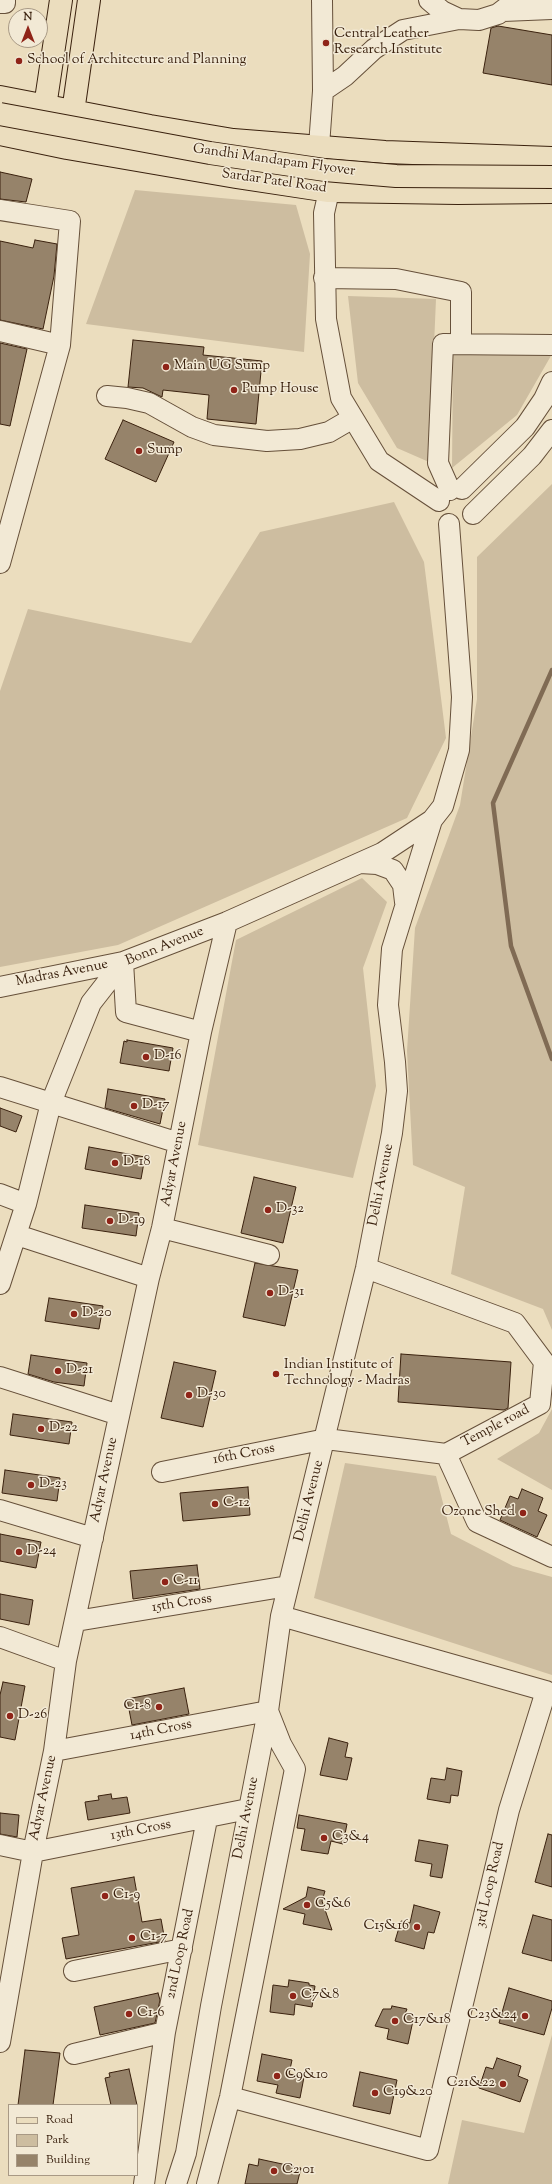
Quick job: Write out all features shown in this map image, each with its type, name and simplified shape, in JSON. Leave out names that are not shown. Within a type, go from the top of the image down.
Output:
[{"type":"main road","points":[[39,143],[61,0]]},
{"type":"main road","points":[[68,148],[89,0]]},
{"type":"main road","points":[[0,97],[150,126],[233,140],[385,152],[552,158]]},
{"type":"main road","name":"Gandhi Mandapam Flyover","points":[[0,114],[210,153],[325,170],[396,176],[552,177]]},
{"type":"main road","points":[[146,161],[150,126]]},
{"type":"main road","name":"Sardar Patel Road","points":[[0,134],[39,143],[236,177],[329,191],[458,193],[552,192]]},
{"type":"lane","points":[[0,3],[5,3],[5,0]]},
{"type":"lane","points":[[319,146],[323,91],[322,0]]},
{"type":"lane","points":[[429,0],[442,11],[460,19]]},
{"type":"lane","points":[[323,91],[345,76],[374,49],[403,30],[460,19],[479,20],[498,14],[510,5],[552,9]]},
{"type":"lane","points":[[329,191],[324,213],[324,278],[326,319],[341,398],[379,461],[450,493],[472,496],[475,508],[474,514]]},
{"type":"lane","points":[[0,210],[70,221],[60,345],[0,563]]},
{"type":"lane","points":[[324,278],[396,279],[462,292],[461,344]]},
{"type":"lane","points":[[0,331],[60,345]]},
{"type":"lane","points":[[450,493],[438,463],[443,344],[552,345]]},
{"type":"lane","points":[[552,382],[544,399],[525,427],[450,493],[438,506],[441,517],[449,524],[460,525],[470,519],[532,456],[552,430]]},
{"type":"lane","points":[[107,396],[127,398],[148,403],[192,427],[214,436],[268,441],[300,439],[329,432],[353,418]]},
{"type":"lane","points":[[432,820],[442,806],[459,750],[462,697],[449,524]]},
{"type":"lane","name":"Bonn Avenue","points":[[0,1284],[26,1204],[50,1103],[91,1003],[123,962],[227,922],[360,863],[382,852],[432,820]]},
{"type":"lane","name":"Delhi Avenue","points":[[176,2184],[186,2153],[211,2006],[268,1711],[281,1616],[326,1439],[366,1268],[392,1133],[397,1091],[388,1005],[392,949],[432,820]]},
{"type":"lane","points":[[360,863],[377,864],[393,870],[403,885],[405,904]]},
{"type":"lane","name":"Adyar Avenue","points":[[0,2042],[33,1852],[54,1751],[66,1661],[76,1621],[148,1278],[162,1228],[201,1032],[227,922]]},
{"type":"lane","points":[[123,962],[126,1012],[201,1032]]},
{"type":"lane","name":"Madras Avenue","points":[[0,987],[123,962]]},
{"type":"lane","points":[[0,1087],[180,1143]]},
{"type":"lane","points":[[0,1194],[26,1204]]},
{"type":"lane","points":[[162,1228],[269,1255]]},
{"type":"lane","points":[[17,1235],[148,1278]]},
{"type":"lane","name":"Temple road","points":[[326,1439],[446,1454],[540,1404],[544,1362],[515,1324],[366,1268]]},
{"type":"lane","points":[[0,1378],[119,1415]]},
{"type":"lane","name":"16th Cross","points":[[162,1472],[326,1439]]},
{"type":"lane","points":[[446,1454],[477,1522],[552,1557]]},
{"type":"lane","points":[[0,1510],[93,1538]]},
{"type":"lane","name":"15th Cross","points":[[76,1621],[288,1586]]},
{"type":"lane","name":"3rd Loop Road","points":[[230,2097],[428,2150],[509,1810],[546,1691],[281,1616]]},
{"type":"lane","points":[[0,1637],[66,1661]]},
{"type":"lane","points":[[207,2184],[230,2097],[295,1768],[282,1744],[268,1711]]},
{"type":"lane","name":"14th Cross","points":[[54,1751],[268,1711]]},
{"type":"lane","name":"13th Cross","points":[[33,1852],[207,1819],[248,1809]]},
{"type":"lane","name":"2nd Loop Road","points":[[144,2184],[165,2032],[207,1819]]},
{"type":"lane","points":[[0,1845],[33,1852]]},
{"type":"lane","points":[[74,1971],[182,1949]]},
{"type":"lane","points":[[74,2054],[165,2032]]},
{"type":"green space","points":[[135,190],[296,205],[310,254],[304,352],[86,324]]},
{"type":"green space","points":[[348,296],[436,299],[429,462],[397,448],[358,383]]},
{"type":"green space","points":[[453,352],[552,354],[517,415],[452,468]]},
{"type":"green space","points":[[552,484],[552,1330],[543,1309],[451,1274],[465,1187],[413,1165],[407,1051],[415,928],[460,805],[477,699],[477,557]]},
{"type":"green space","points":[[394,502],[424,562],[446,738],[407,818],[118,945],[0,967],[0,691],[28,609],[191,643],[260,532]]},
{"type":"green space","points":[[362,878],[387,902],[363,968],[376,1086],[353,1178],[198,1145],[236,940]]},
{"type":"green space","points":[[552,1409],[552,1490],[497,1459],[539,1433]]},
{"type":"green space","points":[[345,1463],[436,1476],[451,1534],[513,1566],[552,1577],[552,1675],[314,1598]]},
{"type":"green space","points":[[552,2035],[552,2184],[448,2184],[462,2120],[524,2133]]},
{"type":"building","points":[[498,26],[552,35],[552,85],[483,73],[491,28]]},
{"type":"building","points":[[0,172],[32,179],[26,202],[0,199]]},
{"type":"building","points":[[35,240],[57,244],[54,276],[43,329],[0,320],[0,241],[33,248]]},
{"type":"building","points":[[133,340],[204,347],[203,355],[262,361],[256,424],[207,419],[209,395],[163,390],[162,397],[143,388],[128,387]]},
{"type":"building","points":[[0,343],[27,349],[10,426],[0,424]]},
{"type":"building","name":"Sump","points":[[123,420],[174,442],[156,482],[105,459]]},
{"type":"building","name":"D-16","points":[[127,1040],[173,1048],[169,1071],[120,1063],[124,1041],[127,1042]]},
{"type":"building","name":"D-17","points":[[108,1089],[165,1099],[160,1124],[105,1108]]},
{"type":"building","points":[[0,1108],[22,1116],[16,1132],[0,1126]]},
{"type":"building","name":"D-18","points":[[89,1147],[145,1157],[141,1179],[85,1169]]},
{"type":"building","name":"D-32","points":[[254,1177],[296,1187],[283,1243],[241,1233]]},
{"type":"building","name":"D-19","points":[[85,1205],[139,1213],[136,1236],[82,1228]]},
{"type":"building","name":"D-31","points":[[255,1263],[298,1270],[285,1326],[243,1317]]},
{"type":"building","name":"D-20","points":[[49,1298],[103,1306],[99,1329],[45,1321]]},
{"type":"building","points":[[401,1354],[511,1362],[508,1408],[504,1410],[398,1402]]},
{"type":"building","name":"D-21","points":[[31,1355],[87,1363],[84,1386],[54,1382],[28,1374]]},
{"type":"building","name":"D-30","points":[[174,1362],[216,1371],[203,1427],[161,1418]]},
{"type":"building","name":"D-22","points":[[13,1414],[72,1422],[69,1444],[10,1435]]},
{"type":"building","name":"D-23","points":[[5,1470],[60,1478],[57,1501],[2,1493]]},
{"type":"building","name":"C-12","points":[[248,1487],[250,1515],[183,1521],[180,1493]]},
{"type":"building","name":"Ozone Shed","points":[[522,1489],[543,1498],[538,1511],[547,1515],[537,1537],[500,1520],[510,1496],[518,1499]]},
{"type":"building","name":"D-24","points":[[0,1534],[41,1542],[36,1568],[0,1561]]},
{"type":"building","name":"C-11","points":[[197,1565],[200,1589],[133,1599],[130,1571]]},
{"type":"building","points":[[0,1594],[33,1600],[29,1625],[0,1619]]},
{"type":"building","name":"D-26","points":[[3,1682],[25,1686],[15,1740],[0,1737],[0,1695]]},
{"type":"building","name":"C1-8","points":[[184,1688],[189,1714],[132,1725],[127,1699]]},
{"type":"building","points":[[329,1738],[348,1743],[345,1757],[352,1758],[347,1780],[320,1775]]},
{"type":"building","points":[[447,1768],[462,1771],[458,1796],[451,1795],[450,1803],[427,1799],[431,1778],[445,1780]]},
{"type":"building","points":[[111,1794],[112,1799],[127,1797],[130,1813],[88,1820],[85,1802],[99,1800],[98,1796]]},
{"type":"building","points":[[0,1813],[19,1815],[17,1837],[0,1834]]},
{"type":"building","name":"C3&4","points":[[299,1815],[347,1824],[343,1844],[331,1841],[328,1854],[301,1850],[305,1829],[297,1828]]},
{"type":"building","points":[[548,1834],[552,1835],[552,1887],[535,1882]]},
{"type":"building","points":[[419,1840],[448,1845],[442,1878],[430,1876],[432,1864],[415,1861]]},
{"type":"building","points":[[134,1877],[142,1922],[161,1919],[165,1941],[66,1959],[62,1938],[79,1935],[71,1888]]},
{"type":"building","name":"C5&6","points":[[308,1887],[325,1891],[322,1901],[332,1930],[303,1924],[305,1914],[283,1909],[306,1897]]},
{"type":"building","name":"C15&16","points":[[414,1905],[440,1912],[434,1933],[428,1932],[424,1949],[395,1941],[401,1921],[410,1923]]},
{"type":"building","points":[[533,1915],[552,1920],[552,1961],[522,1953]]},
{"type":"building","name":"C7&8","points":[[289,1980],[309,1983],[309,1985],[315,1986],[312,2007],[295,2004],[294,2015],[270,2012],[273,1985],[288,1987]]},
{"type":"building","name":"C23&24","points":[[509,1988],[552,2001],[552,2008],[544,2035],[499,2023]]},
{"type":"building","name":"C1-6","points":[[158,1993],[160,2000],[155,2023],[100,2035],[94,2007]]},
{"type":"building","name":"C17&18","points":[[392,2006],[407,2009],[405,2014],[414,2016],[408,2044],[387,2039],[389,2029],[375,2026],[383,2009],[391,2009]]},
{"type":"building","points":[[25,2050],[60,2053],[53,2104],[18,2104]]},
{"type":"building","name":"C9&10","points":[[262,2054],[292,2060],[289,2074],[304,2077],[300,2098],[276,2093],[278,2085],[257,2081]]},
{"type":"building","name":"C21&22","points":[[497,2058],[521,2066],[518,2076],[528,2080],[520,2102],[479,2088],[486,2067],[493,2069]]},
{"type":"building","points":[[129,2069],[137,2104],[111,2104],[105,2078],[110,2077],[109,2073]]},
{"type":"building","name":"C19&20","points":[[360,2072],[397,2080],[390,2114],[353,2106]]},
{"type":"building","name":"C2 01","points":[[259,2159],[301,2168],[297,2184],[245,2184],[249,2164],[258,2166]]},
{"type":"waterway","points":[[552,670],[493,803],[511,946],[552,1059]]},
{"type":"place","name":"Central Leather Research Institute","points":[[326,43]]},
{"type":"place","name":"School of Architecture and Planning","points":[[19,61]]},
{"type":"place","name":"Main UG Sump","points":[[166,367]]},
{"type":"place","name":"Pump House","points":[[234,390]]},
{"type":"place","name":"Sump","points":[[139,451]]},
{"type":"place","name":"D-16","points":[[146,1057]]},
{"type":"place","name":"D-17","points":[[134,1106]]},
{"type":"place","name":"D-18","points":[[115,1163]]},
{"type":"place","name":"D-32","points":[[268,1210]]},
{"type":"place","name":"D-19","points":[[110,1221]]},
{"type":"place","name":"D-31","points":[[270,1293]]},
{"type":"place","name":"D-20","points":[[74,1314]]},
{"type":"place","name":"D-21","points":[[58,1371]]},
{"type":"place","name":"Indian Institute of Technology - Madras","points":[[276,1374]]},
{"type":"place","name":"D-30","points":[[189,1395]]},
{"type":"place","name":"D-22","points":[[41,1429]]},
{"type":"place","name":"D-23","points":[[31,1485]]},
{"type":"place","name":"C-12","points":[[215,1504]]},
{"type":"place","name":"Ozone Shed","points":[[523,1513]]},
{"type":"place","name":"D-24","points":[[19,1552]]},
{"type":"place","name":"C-11","points":[[165,1582]]},
{"type":"place","name":"C1-8","points":[[159,1707]]},
{"type":"place","name":"D-26","points":[[10,1716]]},
{"type":"place","name":"C3&4","points":[[324,1838]]},
{"type":"place","name":"C1-9","points":[[105,1896]]},
{"type":"place","name":"C5&6","points":[[307,1905]]},
{"type":"place","name":"C15&16","points":[[417,1927]]},
{"type":"place","name":"C1-7","points":[[132,1938]]},
{"type":"place","name":"C7&8","points":[[293,1996]]},
{"type":"place","name":"C1-6","points":[[129,2014]]},
{"type":"place","name":"C23&24","points":[[525,2016]]},
{"type":"place","name":"C17&18","points":[[395,2021]]},
{"type":"place","name":"C9&10","points":[[277,2076]]},
{"type":"place","name":"C21&22","points":[[503,2084]]},
{"type":"place","name":"C19&20","points":[[375,2093]]},
{"type":"place","name":"C2 01","points":[[274,2171]]}]
